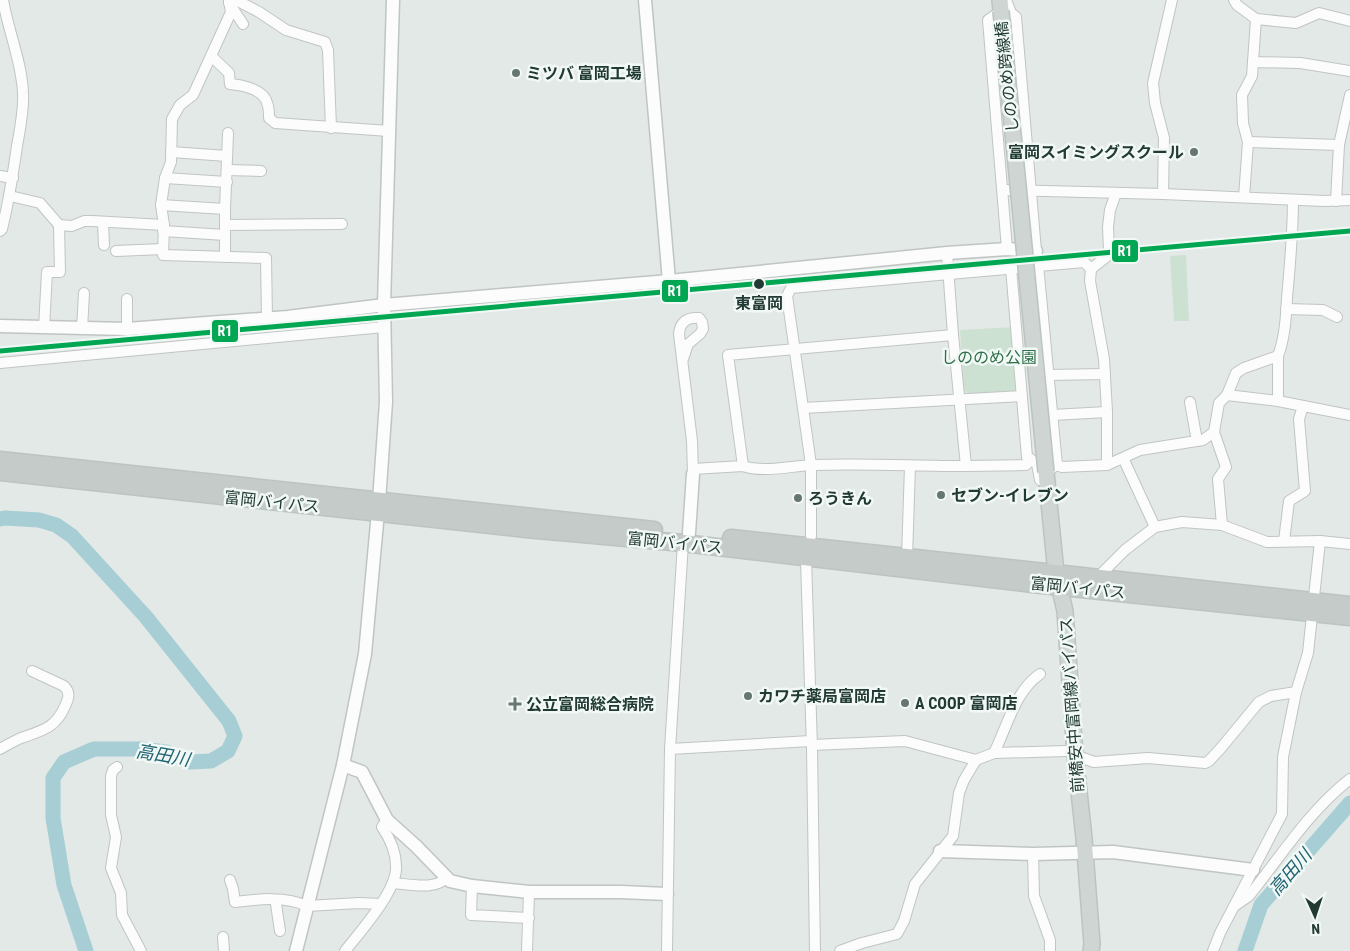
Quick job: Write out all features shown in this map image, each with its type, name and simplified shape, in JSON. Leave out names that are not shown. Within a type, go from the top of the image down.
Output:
[{"type":"highway","name":"富岡バイパス","points":[[0,460],[378,507]]},
{"type":"highway","name":"富岡バイパス","points":[[0,472],[907,558],[1057,580],[1098,577],[1314,606],[1350,617]]},
{"type":"highway","name":"富岡バイパス","points":[[686,538],[806,558],[1057,580],[1314,606],[1350,604]]},
{"type":"main road","name":"しののめ跨線橋","points":[[1002,4],[1052,468],[1048,497]]},
{"type":"main road","name":"前橋安中富岡線バイパス","points":[[1048,497],[1057,580],[1066,611],[1071,753],[1092,944],[1091,951]]},
{"type":"main road","name":"前橋安中富岡線バイパス","points":[[1081,853],[1084,951]]},
{"type":"street","points":[[0,230],[10,196],[23,111],[23,92],[16,56],[6,21],[3,0]]},
{"type":"street","points":[[296,951],[343,765],[365,654],[386,402],[384,305],[393,0]]},
{"type":"street","points":[[645,0],[669,281]]},
{"type":"street","points":[[1163,194],[1164,138],[1155,103],[1153,83],[1172,0]]},
{"type":"street","points":[[1234,0],[1256,19],[1296,23],[1319,13],[1350,21]]},
{"type":"street","points":[[231,1],[259,12],[286,30],[325,42],[328,50],[332,128]]},
{"type":"street","points":[[231,1],[243,24]]},
{"type":"street","points":[[231,1],[231,12],[193,95],[180,105],[172,119],[170,162],[165,178],[162,205],[164,228],[163,255],[266,258],[267,319]]},
{"type":"street","points":[[0,326],[127,329],[267,319],[384,305],[669,281],[948,253],[1007,249],[1036,251],[1016,17],[1002,4],[988,20],[1007,249]]},
{"type":"street","points":[[1244,197],[1248,142],[1242,95],[1252,76],[1256,19]]},
{"type":"street","points":[[211,56],[229,74],[230,84],[244,86],[264,96],[267,102],[269,118],[275,123],[389,131]]},
{"type":"street","points":[[1253,62],[1300,63],[1350,71]]},
{"type":"street","points":[[1336,200],[1339,145],[1350,95]]},
{"type":"street","points":[[225,257],[224,209],[227,182],[228,132]]},
{"type":"street","points":[[1248,142],[1339,145]]},
{"type":"street","points":[[171,152],[227,156]]},
{"type":"street","points":[[227,170],[261,171]]},
{"type":"street","points":[[0,176],[13,178]]},
{"type":"street","points":[[165,178],[227,182]]},
{"type":"street","points":[[1003,190],[1163,194],[1293,200],[1350,200]]},
{"type":"street","points":[[1107,465],[1104,359],[1090,281],[1091,269],[1106,257],[1109,251],[1108,227],[1110,210],[1116,193]]},
{"type":"street","points":[[10,196],[40,203],[59,225],[60,272],[47,272],[44,328]]},
{"type":"street","points":[[1278,401],[1278,356],[1284,334],[1293,236],[1293,200]]},
{"type":"street","points":[[162,205],[224,209]]},
{"type":"street","points":[[59,225],[72,226],[84,221],[164,228],[225,230],[342,224]]},
{"type":"street","points":[[103,222],[104,245]]},
{"type":"street","points":[[116,251],[163,249]]},
{"type":"street","points":[[948,253],[953,334],[961,399],[966,466]]},
{"type":"street","points":[[811,536],[811,465],[787,296],[791,288],[1084,262],[1091,269]]},
{"type":"street","points":[[1038,265],[1052,415],[1052,468],[1107,465],[1140,450],[1203,440],[1214,432]]},
{"type":"street","points":[[1011,268],[1027,457],[1037,464],[1041,482],[1048,497]]},
{"type":"street","points":[[82,329],[84,293]]},
{"type":"street","points":[[127,299],[127,329]]},
{"type":"street","points":[[1286,308],[1323,310],[1337,317]]},
{"type":"street","points":[[0,363],[384,327]]},
{"type":"street","points":[[743,466],[728,354],[953,334]]},
{"type":"street","points":[[1222,525],[1218,478],[1226,467],[1214,432],[1219,403],[1227,395],[1236,373],[1244,368],[1278,356]]},
{"type":"street","points":[[667,951],[670,749],[686,538],[693,472],[692,441],[683,359]]},
{"type":"street","points":[[1048,375],[1105,374]]},
{"type":"street","points":[[1227,395],[1278,401],[1350,415]]},
{"type":"street","points":[[803,408],[1022,396]]},
{"type":"street","points":[[1190,402],[1197,441]]},
{"type":"street","points":[[1284,541],[1289,501],[1306,491],[1299,419],[1303,406]]},
{"type":"street","points":[[1052,415],[1107,412]]},
{"type":"street","points":[[1123,458],[1155,527]]},
{"type":"street","points":[[693,472],[743,466],[768,468],[811,465],[1026,466],[1031,459]]},
{"type":"street","points":[[907,558],[910,466]]},
{"type":"street","points":[[1098,577],[1125,550],[1155,527],[1182,522],[1222,525],[1267,542],[1320,540],[1350,544]]},
{"type":"street","points":[[1213,951],[1282,814],[1283,757],[1296,692],[1308,653],[1320,540]]},
{"type":"street","points":[[806,558],[815,951]]},
{"type":"street","points":[[0,749],[19,739],[46,730],[59,719],[66,705],[68,690],[64,686],[32,671]]},
{"type":"street","points":[[994,753],[1012,710],[1023,692],[1034,678],[1040,674]]},
{"type":"street","points":[[670,749],[905,741],[976,760],[994,753],[1071,753],[1094,762],[1148,758],[1205,763],[1221,748],[1259,702],[1271,696],[1296,692]]},
{"type":"street","points":[[840,951],[897,934],[904,921],[914,884],[953,836],[959,793],[964,780],[976,760]]},
{"type":"street","points":[[343,765],[362,772],[387,820],[450,881],[472,886],[529,892],[667,894]]},
{"type":"street","points":[[116,767],[111,776],[111,815],[116,837],[111,868],[121,893],[122,915],[141,951]]},
{"type":"street","points":[[1235,905],[1249,896],[1312,815],[1336,789],[1350,779]]},
{"type":"street","points":[[346,951],[381,904],[393,883],[396,871],[394,848],[382,827],[387,820]]},
{"type":"street","points":[[940,851],[1032,854],[1113,852],[1253,870]]},
{"type":"street","points":[[1032,854],[1034,896],[1050,940],[1050,951]]},
{"type":"street","points":[[393,883],[431,885],[443,882],[447,878]]},
{"type":"street","points":[[230,880],[235,902],[259,899],[278,900],[307,906],[359,903],[381,904]]},
{"type":"street","points":[[472,886],[471,915],[529,918]]},
{"type":"street","points":[[527,951],[529,892]]},
{"type":"street","points":[[278,900],[276,904],[280,932]]},
{"type":"street","points":[[222,937],[224,951]]},
{"type":"green space","points":[[1186,255],[1189,321],[1174,321],[1170,256]]},
{"type":"green space","name":"しののめ公園","points":[[1014,327],[1019,385],[1014,391],[969,394],[964,390],[960,330]]},
{"type":"waterway","name":"高田川","points":[[0,519],[39,520],[56,525],[72,536],[146,617],[229,721],[235,736],[228,751],[211,761],[190,762],[166,752],[141,749],[94,749],[64,762],[53,778],[53,818],[64,885],[86,951]]},
{"type":"waterway","name":"高田川","points":[[1245,951],[1261,905],[1350,803]]},
{"type":"transit line","name":"R1","points":[[0,351],[1350,231]]},
{"type":"place","name":"ミツバ 富岡工場","points":[[516,73]]},
{"type":"place","name":"富岡スイミングスクール","points":[[1194,152]]},
{"type":"place","name":"東富岡","points":[[759,284]]},
{"type":"place","name":"セブン-イレブン","points":[[941,495]]},
{"type":"place","name":"ろうきん","points":[[798,498]]},
{"type":"place","name":"カワチ薬局富岡店","points":[[748,696]]},
{"type":"place","name":"A COOP 富岡店","points":[[905,703]]},
{"type":"place","name":"公立富岡総合病院","points":[[515,704]]}]
